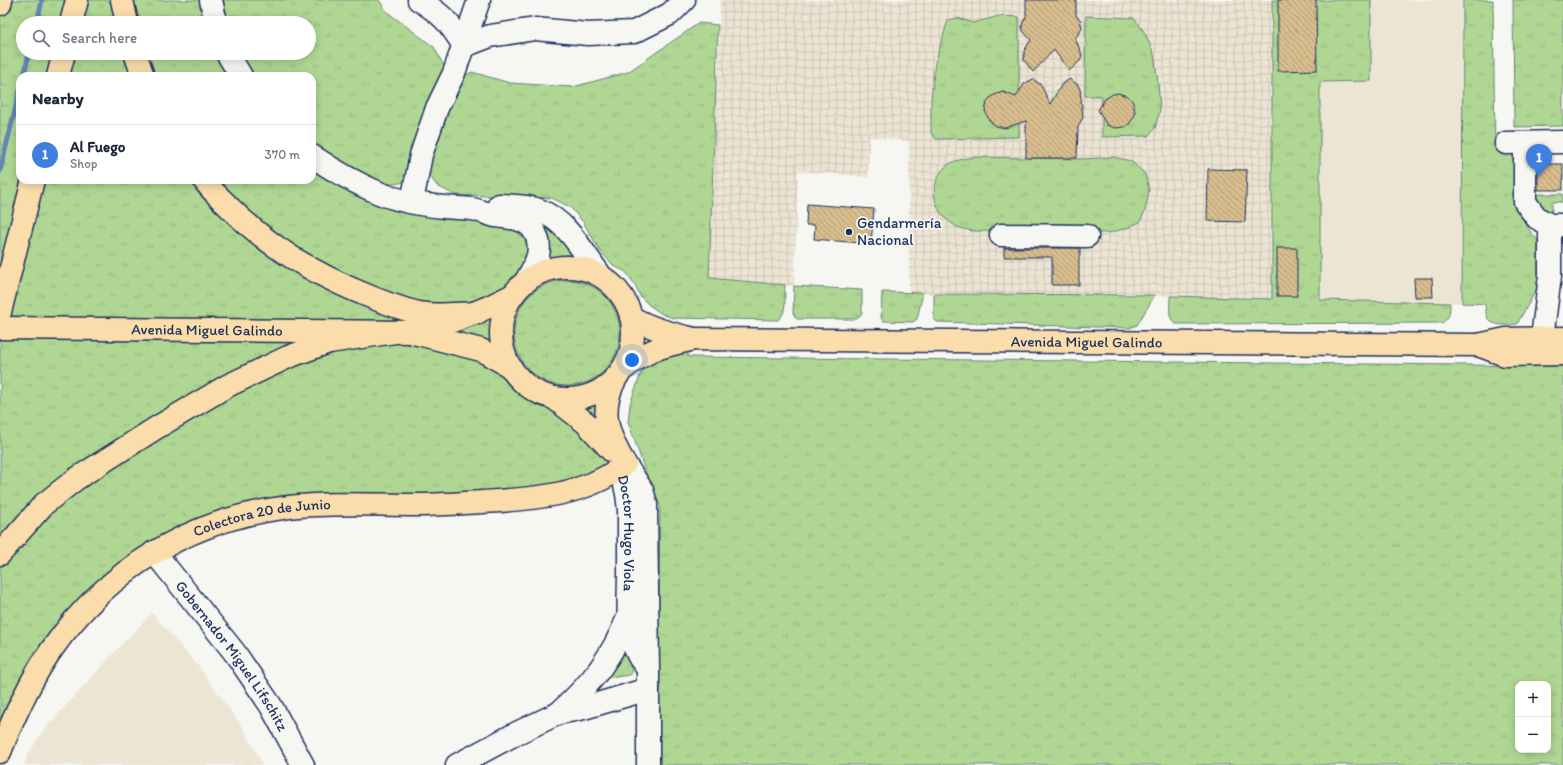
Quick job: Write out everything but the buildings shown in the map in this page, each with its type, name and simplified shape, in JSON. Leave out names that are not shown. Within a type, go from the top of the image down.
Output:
[{"type":"main road","points":[[0,4],[1,0]]},
{"type":"main road","points":[[73,16],[77,0]]},
{"type":"main road","points":[[122,0],[125,16]]},
{"type":"main road","points":[[59,72],[62,60]]},
{"type":"main road","points":[[137,60],[141,72]]},
{"type":"main road","points":[[0,312],[31,184]]},
{"type":"main road","points":[[208,184],[244,222],[272,245],[310,268],[350,289],[389,305],[419,313],[444,315],[477,313]]},
{"type":"main road","points":[[554,267],[570,267],[586,269],[601,276],[620,293],[627,305],[631,317],[633,331],[632,344],[628,357],[620,373],[604,388],[588,396],[571,400],[554,398],[536,392],[521,381],[509,366],[502,349],[500,330],[504,311],[519,288],[539,272],[554,267]]},
{"type":"main road","name":"Avenida Miguel Galindo","points":[[0,328],[404,332],[444,325],[477,313],[519,288]]},
{"type":"main road","name":"Avenida Miguel Galindo","points":[[631,317],[642,324],[653,328],[695,339]]},
{"type":"main road","points":[[0,554],[44,504],[76,479],[156,428],[227,386],[288,356],[329,342],[404,332]]},
{"type":"main road","name":"Avenida Miguel Galindo","points":[[404,332],[481,350],[509,366]]},
{"type":"main road","name":"Avenida Miguel Galindo","points":[[620,373],[639,357],[656,348],[695,339],[1478,345],[1506,339],[1553,338]]},
{"type":"main road","name":"Avenida Miguel Galindo","points":[[1478,345],[1505,354],[1563,354]]},
{"type":"main road","name":"Doctor Hugo Viola","points":[[620,373],[610,388],[606,402],[606,417],[608,429],[623,466]]},
{"type":"main road","name":"Doctor Hugo Viola","points":[[554,398],[598,434],[623,466]]},
{"type":"main road","name":"Colectora 20 de Junio","points":[[0,752],[30,686],[52,650],[75,620],[99,594],[132,567],[154,552],[203,529],[246,514],[290,507],[338,504],[419,505],[513,500],[547,496],[574,490],[599,481],[623,466]]},
{"type":"street","points":[[211,0],[214,16]]},
{"type":"street","points":[[419,0],[451,24],[464,46]]},
{"type":"street","points":[[412,202],[421,155],[437,108],[454,73],[479,0]]},
{"type":"street","points":[[464,46],[490,36],[535,29],[588,34],[634,32],[670,14],[684,0]]},
{"type":"street","points":[[232,60],[239,72]]},
{"type":"street","points":[[1553,338],[1557,276],[1557,225],[1536,218],[1525,202],[1516,143],[1563,142]]},
{"type":"street","points":[[316,158],[379,193],[412,202],[444,207],[472,209],[499,206],[523,207],[539,210],[560,223],[574,239],[601,276]]},
{"type":"street","points":[[472,209],[496,216],[517,218],[531,227],[538,242],[539,256],[535,266],[519,288]]},
{"type":"street","points":[[1001,235],[1087,236]]},
{"type":"street","name":"Doctor Hugo Viola","points":[[623,466],[629,510],[629,615],[635,648],[648,679]]},
{"type":"street","name":"Doctor Hugo Viola","points":[[623,466],[642,490],[646,504],[648,765]]},
{"type":"street","name":"Gobernador Miguel Lifschitz","points":[[154,552],[235,654],[271,706],[303,765]]},
{"type":"street","points":[[559,713],[581,693],[610,656],[629,615]]},
{"type":"street","points":[[581,693],[597,687],[613,684],[625,684],[648,679]]},
{"type":"street","points":[[457,765],[517,733],[559,713],[584,708],[648,679]]},
{"type":"shaded area","points":[[720,0],[1272,0],[1272,299],[1166,296],[909,293],[909,141],[869,137],[868,177],[798,171],[794,286],[709,278]]},
{"type":"shaded area","points":[[1371,0],[1463,0],[1462,303],[1320,300],[1320,81],[1371,81]]},
{"type":"shaded area","points":[[152,613],[199,667],[243,728],[263,765],[24,765],[27,756],[42,732]]},
{"type":"green space","points":[[0,0],[211,0],[214,16],[16,16],[16,60],[231,60],[239,72],[16,72],[16,184],[316,184],[316,158],[342,174],[496,216],[538,242],[520,276],[505,312],[502,330],[502,348],[508,365],[527,386],[536,392],[555,400],[621,468],[574,490],[338,504],[203,529],[75,620],[0,752]]},
{"type":"green space","points":[[223,0],[379,0],[387,12],[434,47],[447,72],[410,175],[404,182],[391,184],[371,179],[350,168],[316,145],[316,72],[249,72],[243,60],[316,60],[316,16],[227,16]]},
{"type":"green space","points":[[1272,0],[1371,0],[1371,81],[1320,82],[1320,300],[1450,303],[1450,310],[1447,319],[1442,323],[1176,324],[1171,319],[1170,296],[1272,299]]},
{"type":"green space","points":[[1463,0],[1493,0],[1495,150],[1516,150],[1517,208],[1527,227],[1538,241],[1538,287],[1517,324],[1504,325],[1491,322],[1487,317],[1485,304],[1462,303]]},
{"type":"green space","points":[[1513,0],[1563,0],[1563,126],[1514,127]]},
{"type":"green space","points":[[999,16],[1019,17],[1019,137],[936,139],[931,133],[931,99],[935,63],[948,20],[958,18],[973,23]]},
{"type":"green space","points":[[1086,16],[1134,18],[1145,33],[1154,54],[1160,110],[1155,128],[1148,136],[1102,137],[1102,96],[1085,96]]},
{"type":"green space","points":[[699,23],[718,25],[709,278],[785,285],[784,309],[778,320],[673,318],[662,314],[649,305],[640,296],[634,283],[626,272],[614,266],[601,252],[583,222],[570,207],[552,198],[455,195],[437,186],[430,176],[428,164],[432,148],[462,77],[472,72],[510,83],[573,87],[628,72]]},
{"type":"green space","points":[[973,157],[1083,159],[1113,157],[1131,161],[1145,174],[1149,190],[1145,211],[1140,222],[1127,228],[1109,233],[973,231],[961,228],[951,223],[940,212],[935,198],[936,183],[939,175],[947,165],[962,159]]},
{"type":"green space","points":[[1532,194],[1563,194],[1563,202],[1552,202],[1552,211],[1541,211]]},
{"type":"green space","points":[[534,215],[571,248],[573,257],[559,258],[546,263]]},
{"type":"green space","points":[[567,280],[587,284],[605,295],[616,313],[620,333],[616,353],[605,371],[587,382],[567,386],[547,382],[529,371],[518,353],[514,333],[518,313],[529,295],[547,284]]},
{"type":"green space","points":[[794,286],[862,290],[862,313],[857,319],[797,319],[793,313]]},
{"type":"green space","points":[[882,292],[923,293],[917,319],[913,322],[883,321],[881,317]]},
{"type":"green space","points":[[934,294],[1155,295],[1137,325],[1130,328],[937,322],[934,319]]},
{"type":"green space","points":[[688,352],[688,357],[1563,366],[1563,765],[657,765],[660,505],[652,490],[628,422],[630,404],[641,373],[649,362],[662,356]]},
{"type":"green space","points":[[600,398],[600,431],[575,407]]},
{"type":"green space","points":[[624,645],[629,658],[632,673],[630,675],[608,678],[605,675]]},
{"type":"waterway","points":[[39,16],[42,0]]},
{"type":"waterway","points":[[25,72],[27,60]]},
{"type":"waterway","points":[[0,171],[16,106]]},
{"type":"place","name":"Al Fuego","points":[[1539,177]]},
{"type":"place","name":"Gendarmería Nacional","points":[[849,232]]}]
